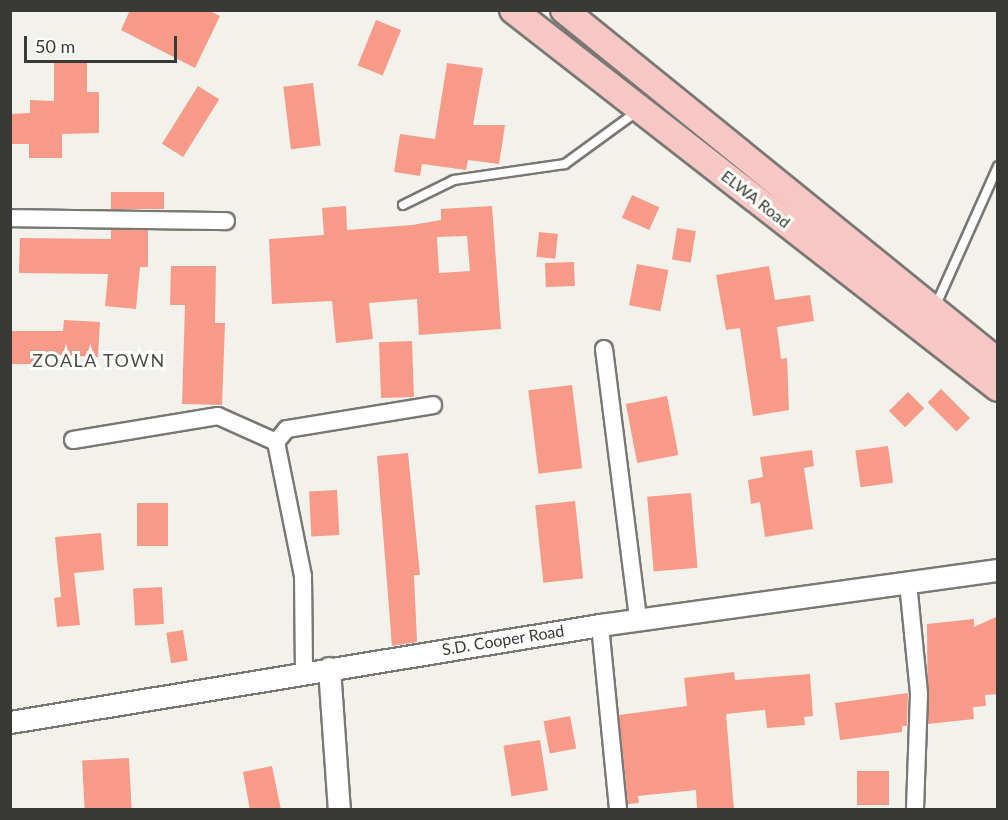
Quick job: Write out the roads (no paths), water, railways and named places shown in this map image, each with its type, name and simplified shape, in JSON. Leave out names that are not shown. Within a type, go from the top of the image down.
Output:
[{"type":"main road","name":"ELWA Road","points":[[513,10],[998,388]]},
{"type":"main road","name":"ELWA Road","points":[[564,10],[998,362]]},
{"type":"street","points":[[10,218],[226,220]]},
{"type":"street","points":[[604,349],[638,619]]},
{"type":"street","points":[[276,442],[287,429],[433,405]]},
{"type":"street","points":[[73,440],[218,417],[276,442]]},
{"type":"street","points":[[276,442],[303,576],[304,671]]},
{"type":"street","name":"S.D. Cooper Road","points":[[10,722],[304,671],[638,619],[998,570]]},
{"type":"street","points":[[908,583],[919,694],[915,810]]},
{"type":"street","points":[[600,625],[618,810]]},
{"type":"street","points":[[329,668],[339,810]]},
{"type":"lane","points":[[403,205],[454,180],[565,164],[640,109]]},
{"type":"lane","points":[[934,311],[998,166]]},
{"type":"district","name":"ZOALA TOWN","points":[[99,360]]}]
